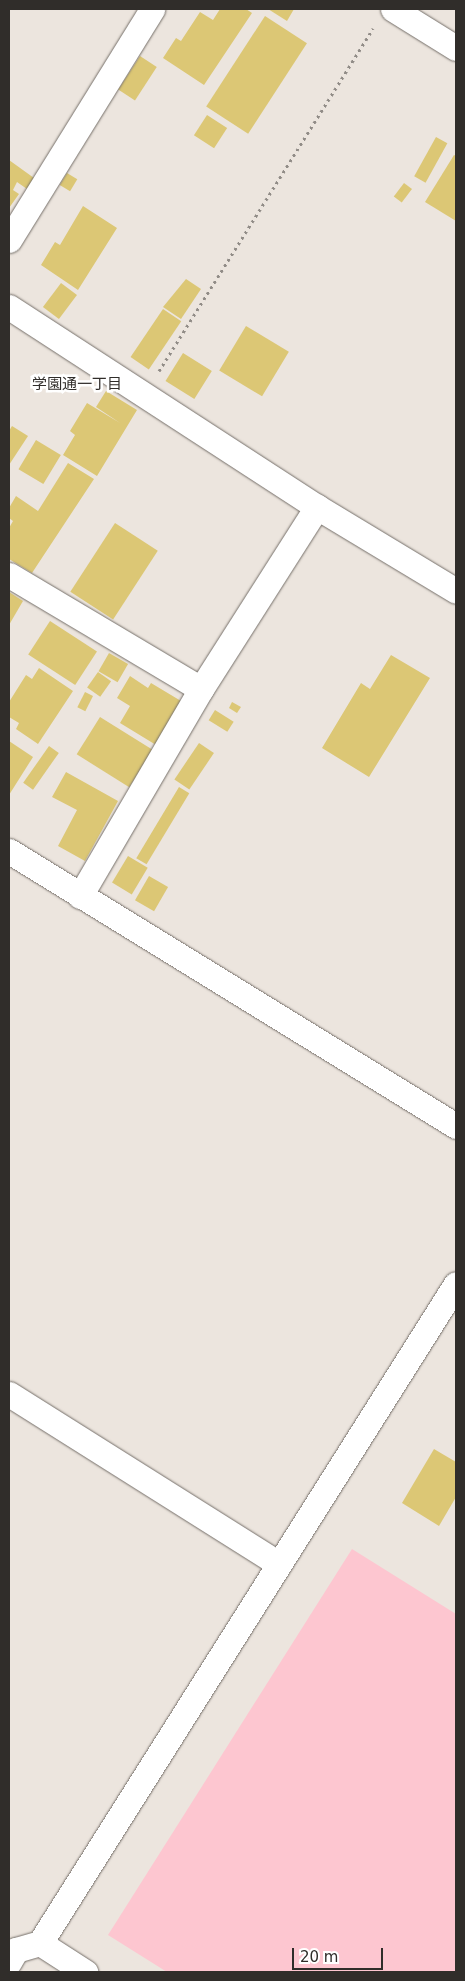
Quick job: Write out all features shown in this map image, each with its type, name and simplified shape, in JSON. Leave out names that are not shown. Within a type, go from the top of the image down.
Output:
[{"type":"street","points":[[9,240],[152,9]]},
{"type":"street","points":[[393,9],[456,48]]},
{"type":"street","points":[[9,307],[317,507],[456,591]]},
{"type":"street","points":[[80,896],[201,689],[317,507]]},
{"type":"street","points":[[9,574],[201,689]]},
{"type":"street","points":[[9,852],[456,1126]]},
{"type":"street","points":[[11,1953],[40,1943],[456,1284]]},
{"type":"street","points":[[9,1394],[279,1564]]},
{"type":"street","points":[[40,1943],[85,1972]]},
{"type":"path","points":[[144,394],[375,26]]},
{"type":"shaded area","points":[[352,1549],[456,1614],[456,1972],[167,1972],[108,1935]]},
{"type":"building","points":[[220,9],[246,9],[252,13],[204,85],[163,58],[176,38],[181,41],[200,12],[213,20]]},
{"type":"building","points":[[268,9],[294,9],[287,21]]},
{"type":"building","points":[[265,16],[307,43],[248,134],[206,107]]},
{"type":"building","points":[[140,56],[157,67],[135,100],[118,90]]},
{"type":"building","points":[[207,115],[227,128],[214,148],[194,135]]},
{"type":"building","points":[[436,137],[447,143],[426,183],[414,176]]},
{"type":"building","points":[[454,155],[456,156],[456,221],[425,202]]},
{"type":"building","points":[[9,160],[34,178],[27,189],[17,182],[13,190],[19,194],[9,208]]},
{"type":"building","points":[[67,173],[77,179],[70,191],[60,185]]},
{"type":"building","points":[[404,183],[412,189],[402,203],[394,197]]},
{"type":"building","points":[[83,206],[117,228],[78,290],[41,265],[55,242],[60,245]]},
{"type":"building","points":[[186,279],[201,289],[181,319],[163,307]]},
{"type":"building","points":[[61,283],[77,295],[59,319],[43,307]]},
{"type":"building","points":[[163,309],[181,321],[149,369],[131,357]]},
{"type":"building","points":[[246,326],[289,352],[262,396],[219,371]]},
{"type":"building","points":[[183,353],[212,371],[194,399],[166,381]]},
{"type":"building","points":[[106,391],[137,410],[97,476],[63,455],[75,435],[70,431],[87,403],[120,423],[96,407]]},
{"type":"building","points":[[12,426],[28,436],[9,465],[9,431]]},
{"type":"building","points":[[36,440],[61,455],[43,484],[18,469]]},
{"type":"building","points":[[68,463],[94,479],[32,573],[9,559],[9,528],[13,521],[9,518],[9,508],[16,496],[38,511]]},
{"type":"building","points":[[115,523],[158,551],[113,620],[70,592]]},
{"type":"building","points":[[9,592],[23,601],[9,625]]},
{"type":"building","points":[[50,621],[97,651],[75,685],[28,655]]},
{"type":"building","points":[[109,653],[128,664],[118,682],[98,671]]},
{"type":"building","points":[[391,655],[430,678],[369,777],[322,748],[361,683],[370,689]]},
{"type":"building","points":[[39,668],[73,691],[38,744],[16,729],[19,723],[9,717],[9,702],[26,675],[32,679]]},
{"type":"building","points":[[98,672],[111,681],[100,697],[87,688]]},
{"type":"building","points":[[130,676],[148,688],[151,683],[181,701],[161,748],[120,723],[130,706],[117,698]]},
{"type":"building","points":[[85,692],[93,696],[85,711],[77,707]]},
{"type":"building","points":[[232,702],[241,707],[237,713],[229,708]]},
{"type":"building","points":[[215,710],[234,722],[227,732],[209,720]]},
{"type":"building","points":[[100,717],[153,750],[129,787],[77,754]]},
{"type":"building","points":[[9,741],[33,757],[9,795]]},
{"type":"building","points":[[199,743],[214,753],[189,790],[174,779]]},
{"type":"building","points":[[49,746],[59,753],[33,790],[23,783]]},
{"type":"building","points":[[66,772],[118,801],[85,861],[58,846],[77,810],[52,797]]},
{"type":"building","points":[[179,787],[189,793],[147,864],[136,858]]},
{"type":"building","points":[[128,856],[148,868],[132,894],[112,883]]},
{"type":"building","points":[[149,876],[168,887],[154,911],[135,900]]},
{"type":"building","points":[[434,1449],[456,1462],[456,1497],[439,1526],[402,1503]]},
{"type":"district","name":"学園通一丁目","points":[[77,385]]}]
